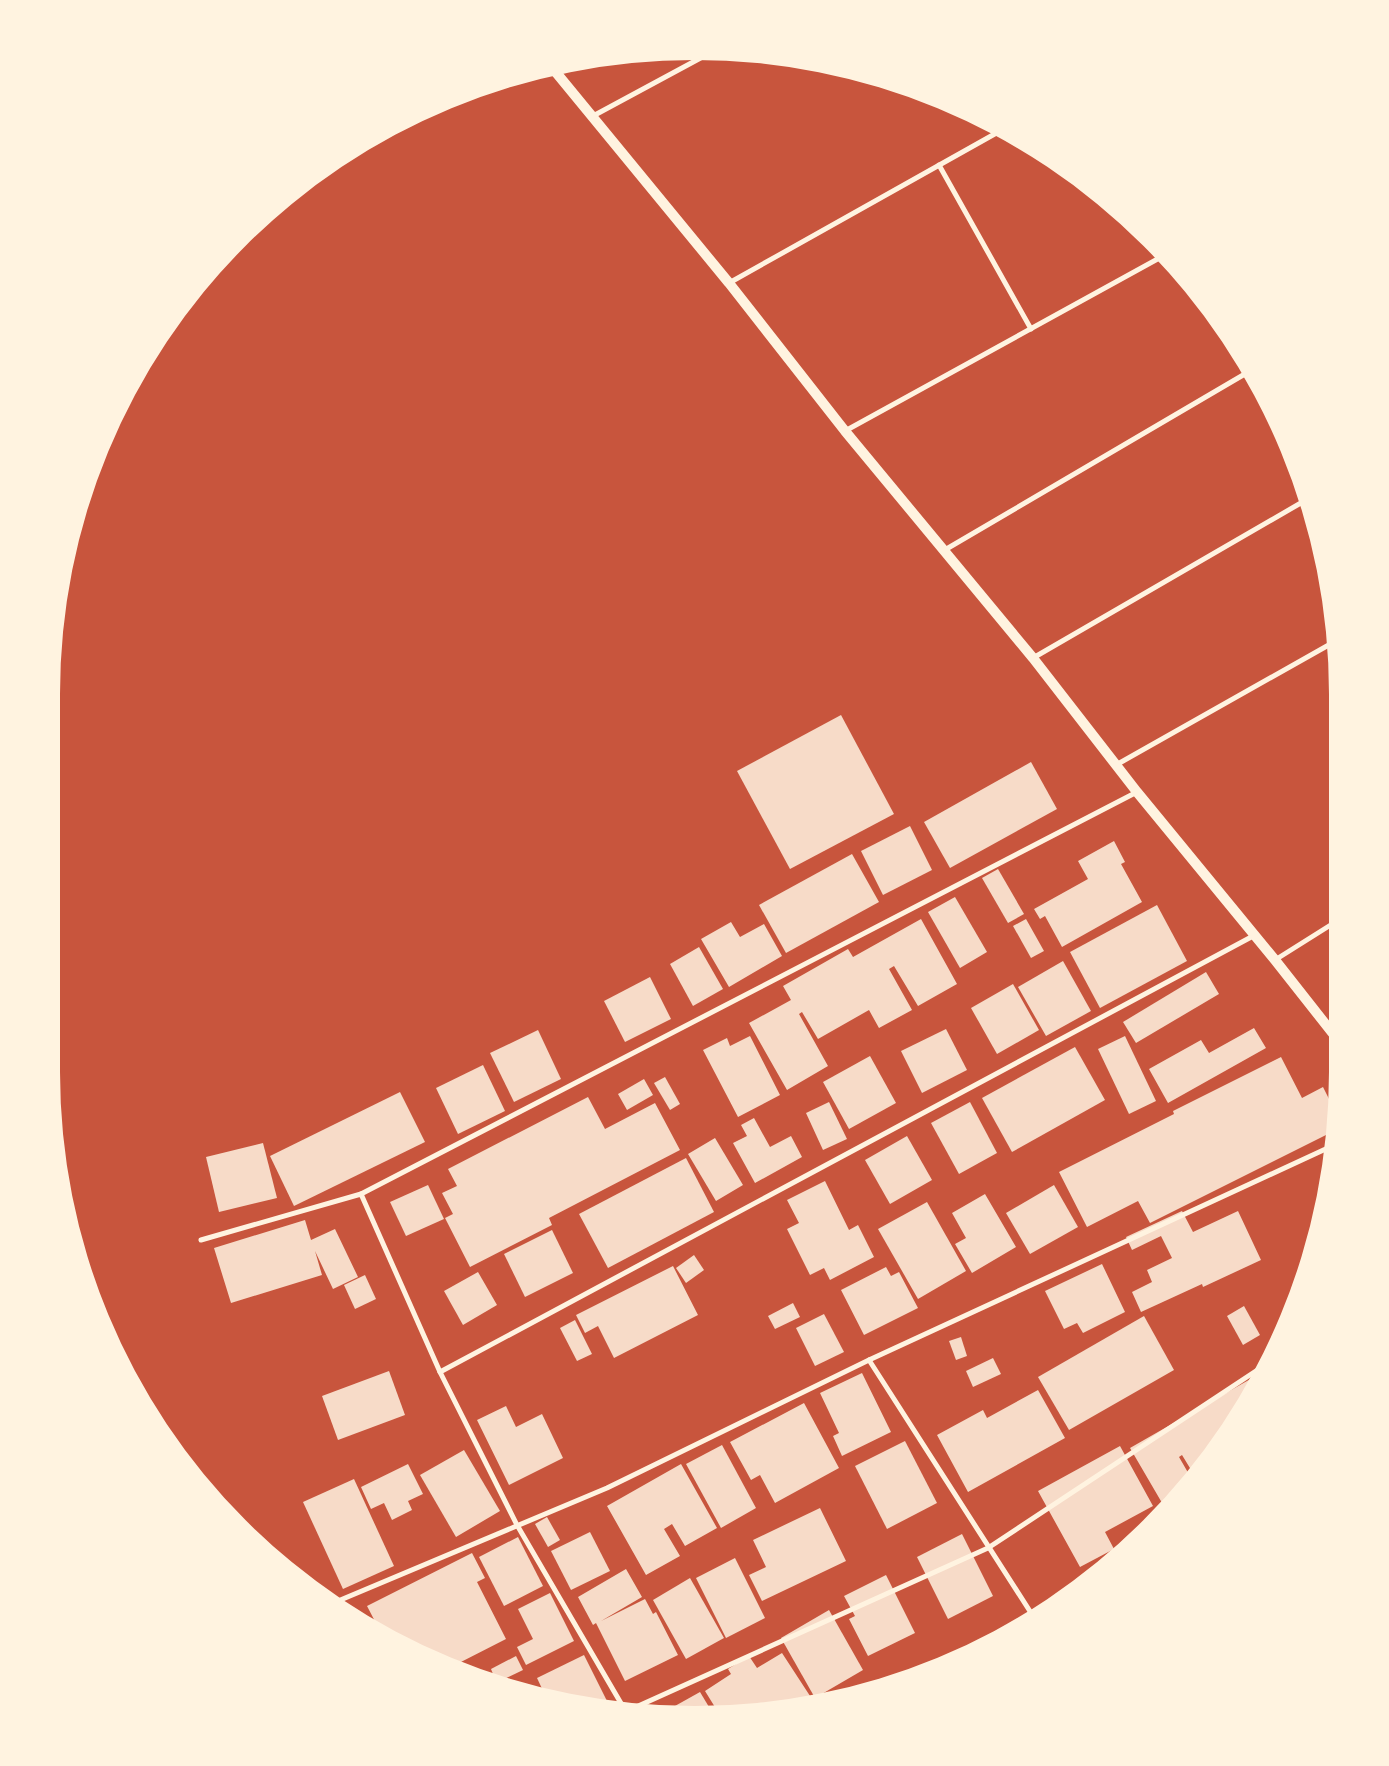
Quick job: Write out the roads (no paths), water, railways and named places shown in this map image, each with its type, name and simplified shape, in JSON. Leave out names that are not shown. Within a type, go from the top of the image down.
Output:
[{"type":"main road","points":[[558,75],[729,283],[942,551],[1033,658],[1136,792],[1255,935],[1329,1029]]},
{"type":"street","points":[[592,117],[697,60]]},
{"type":"street","points":[[729,283],[993,135]]},
{"type":"street","points":[[939,165],[1031,329]]},
{"type":"street","points":[[845,431],[1156,260]]},
{"type":"street","points":[[942,551],[1243,375]]},
{"type":"street","points":[[1033,658],[1299,504]]},
{"type":"street","points":[[1116,765],[1327,646]]},
{"type":"street","points":[[201,1240],[361,1194],[1136,792]]},
{"type":"street","points":[[1275,960],[1329,926]]},
{"type":"street","points":[[440,1372],[1255,935]]},
{"type":"street","points":[[342,1599],[606,1488],[869,1360],[1324,1150]]},
{"type":"street","points":[[361,1194],[440,1372],[516,1525],[620,1702]]},
{"type":"street","points":[[869,1360],[1029,1610]]},
{"type":"street","points":[[643,1704],[988,1548],[1252,1373]]}]
